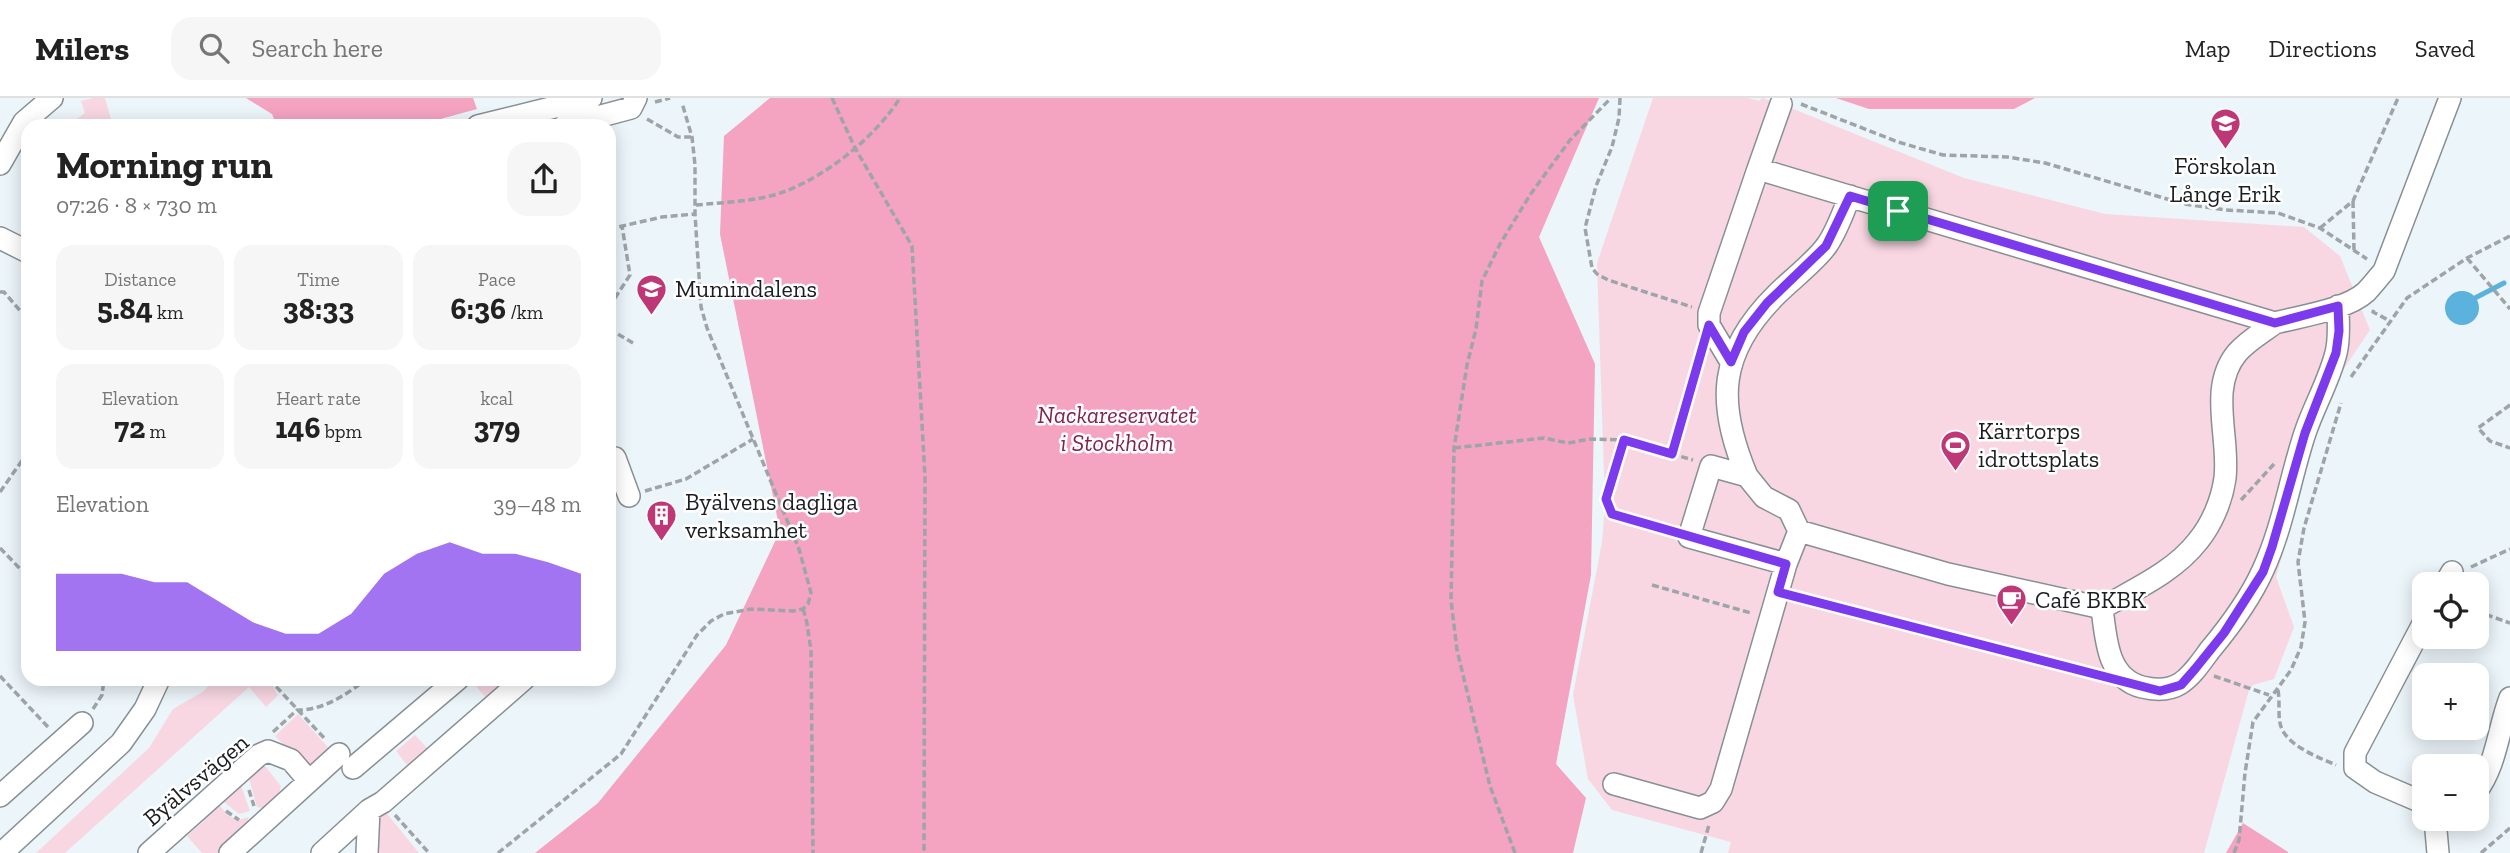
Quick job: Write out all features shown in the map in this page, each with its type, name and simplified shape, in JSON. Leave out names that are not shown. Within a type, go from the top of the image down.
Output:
[{"type":"street","points":[[27,119],[51,98]]},
{"type":"street","points":[[506,119],[591,98]]},
{"type":"street","points":[[1850,196],[1826,246],[1767,303],[1744,332],[1731,362],[1727,396],[1728,425],[1747,476],[1764,497],[1789,510],[1800,531],[1948,574],[2102,608],[2176,564],[2199,541],[2216,510],[2225,478],[2221,409],[2224,375],[2237,353],[2275,323],[2338,306],[2365,293],[2384,271],[2450,98]]},
{"type":"street","points":[[1731,362],[1709,319],[1758,169],[1790,103]]},
{"type":"street","points":[[590,119],[639,107]]},
{"type":"street","points":[[0,164],[21,127]]},
{"type":"street","points":[[1758,169],[2275,323]]},
{"type":"street","points":[[0,239],[21,249]]},
{"type":"street","points":[[2102,608],[2106,643],[2113,667],[2133,685],[2160,691],[2181,685],[2195,669],[2249,597],[2263,572],[2305,433],[2336,353],[2338,306]]},
{"type":"street","points":[[616,461],[629,496]]},
{"type":"street","points":[[1747,476],[1712,466],[1689,537],[1786,564]]},
{"type":"street","points":[[1614,784],[1700,808],[1713,802],[1721,789],[1786,564],[1800,531]]},
{"type":"street","points":[[2412,645],[2356,752],[2355,768],[2375,782],[2412,798]]},
{"type":"street","points":[[2,853],[121,743],[145,709],[156,686]]},
{"type":"street","points":[[230,853],[260,818],[309,781],[346,761],[448,686]]},
{"type":"street","points":[[322,853],[516,686]]},
{"type":"street","points":[[2489,771],[2510,698]]},
{"type":"street","points":[[0,796],[82,723]]},
{"type":"street","name":"Byälvsvägen","points":[[149,853],[268,751],[291,760],[309,781]]},
{"type":"street","points":[[367,853],[369,810]]},
{"type":"street","points":[[2436,831],[2438,853]]},
{"type":"path","points":[[832,98],[855,148],[912,246],[925,477],[924,853]]},
{"type":"path","points":[[696,205],[764,198],[803,183],[840,162],[874,132],[900,98]]},
{"type":"path","points":[[1515,853],[1490,786],[1457,650],[1451,600],[1454,447],[1482,281],[1500,244],[1530,195],[1570,140],[1611,98]]},
{"type":"path","points":[[1454,447],[1544,438],[1568,443],[1590,439],[1624,440],[1672,454],[1709,319],[1608,280],[1592,268],[1586,228],[1596,186],[1612,147],[1619,118],[1620,98]]},
{"type":"path","points":[[2354,253],[2353,201],[2398,98]]},
{"type":"path","points":[[498,853],[621,754],[696,635],[711,621],[724,614],[751,609],[803,609],[808,604],[811,593],[799,549],[707,328],[701,307],[692,137],[682,103]]},
{"type":"path","points":[[1790,103],[1898,142],[1943,155],[2045,163],[2184,204],[2278,213],[2320,228],[2353,201]]},
{"type":"path","points":[[639,107],[678,137],[692,137]]},
{"type":"path","points":[[616,227],[662,217],[695,214]]},
{"type":"path","points":[[616,296],[630,275],[622,226]]},
{"type":"path","points":[[2349,383],[2353,372],[2407,298],[2467,258],[2510,236]]},
{"type":"path","points":[[2467,258],[2510,309]]},
{"type":"path","points":[[1,291],[21,312]]},
{"type":"path","points":[[616,333],[633,343]]},
{"type":"path","points":[[2234,853],[2239,839],[2253,722],[2291,670],[2301,647],[2305,622],[2298,562],[2304,528],[2344,394]]},
{"type":"path","points":[[2510,405],[2478,428],[2490,441],[2510,448]]},
{"type":"path","points":[[629,496],[686,479],[753,439]]},
{"type":"path","points":[[1624,440],[1606,499],[1612,514],[1689,537]]},
{"type":"path","points":[[2236,506],[2278,460]]},
{"type":"path","points":[[0,492],[21,462]]},
{"type":"path","points":[[0,548],[21,570]]},
{"type":"path","points":[[2461,572],[2510,549]]},
{"type":"path","points":[[1652,585],[1770,619]]},
{"type":"path","points":[[1778,592],[2133,685]]},
{"type":"path","points":[[803,609],[811,650],[813,853]]},
{"type":"path","points":[[2489,616],[2510,623]]},
{"type":"path","points":[[2195,669],[2271,695]]},
{"type":"path","points":[[0,676],[62,741]]},
{"type":"path","points":[[82,723],[102,695],[103,686]]},
{"type":"path","points":[[281,754],[279,744],[271,735],[294,712],[308,710],[336,699],[356,686]]},
{"type":"path","points":[[2278,690],[2280,723],[2286,738],[2335,765],[2355,768]]},
{"type":"path","points":[[212,797],[229,816],[238,820],[260,818],[243,770]]},
{"type":"path","points":[[2481,853],[2510,828]]},
{"type":"shaded area","points":[[105,98],[111,119],[77,119],[85,113],[81,101]]},
{"type":"shaded area","name":"Kärrtorps idrottsplats","points":[[1653,98],[1748,98],[1759,101],[1762,98],[1964,178],[2105,214],[2304,227],[2340,256],[2370,330],[2329,391],[2276,577],[2294,627],[2274,679],[2253,685],[2249,690],[2204,853],[1728,853],[1731,842],[1612,810],[1588,779],[1573,695],[1602,542],[1605,505],[1597,263]]},
{"type":"shaded area","points":[[208,686],[272,686],[278,695],[266,707],[249,687],[65,853],[36,853],[149,748],[173,709]]},
{"type":"shaded area","points":[[476,686],[501,686],[487,699]]},
{"type":"shaded area","points":[[298,714],[336,756],[315,776],[275,736]]},
{"type":"shaded area","points":[[415,735],[427,748],[407,765],[396,751]]},
{"type":"shaded area","points":[[265,766],[281,786],[278,799],[267,809],[257,807],[249,778]]},
{"type":"shaded area","points":[[239,780],[250,811],[239,814],[219,798]]},
{"type":"shaded area","points":[[212,797],[229,816],[238,820],[249,817],[246,826],[222,853],[202,853],[187,836],[206,819],[195,825]]},
{"type":"shaded area","points":[[384,810],[419,853],[372,853],[375,813]]},
{"type":"green space","points":[[246,98],[473,98],[477,109],[441,119],[274,119],[272,114]]},
{"type":"green space","name":"Nackareservatet i Stockholm","points":[[770,98],[1599,98],[1539,237],[1595,364],[1591,575],[1556,764],[1586,798],[1573,853],[535,853],[598,803],[726,645],[780,531],[720,234],[724,136]]},
{"type":"green space","points":[[1836,98],[2035,98],[2014,109],[1869,109]]},
{"type":"green space","points":[[2243,823],[2288,852],[2288,853],[2226,853]]},
{"type":"water","points":[[2462,291],[2474,296],[2479,308],[2474,320],[2462,325],[2450,320],[2445,308],[2450,296]]},
{"type":"waterway","points":[[2475,298],[2504,283]]},
{"type":"place","name":"Förskolan Långe Erik","points":[[2225,151]]},
{"type":"place","name":"Mumindalens","points":[[652,316]]},
{"type":"place","name":"Kärrtorps idrottsplats","points":[[1955,472]]},
{"type":"place","name":"Byälvens dagliga verksamhet","points":[[662,543]]},
{"type":"place","name":"Café BKBK","points":[[2012,627]]},
{"type":"route","points":[[1850,196],[1898,211],[2275,323],[2338,306],[2336,353],[2305,433],[2263,572],[2224,633],[2181,685],[2160,691],[1778,592],[1786,564],[1612,514],[1606,499],[1624,440],[1672,454],[1709,325],[1731,362],[1744,332],[1767,303],[1826,246],[1850,196]]}]
